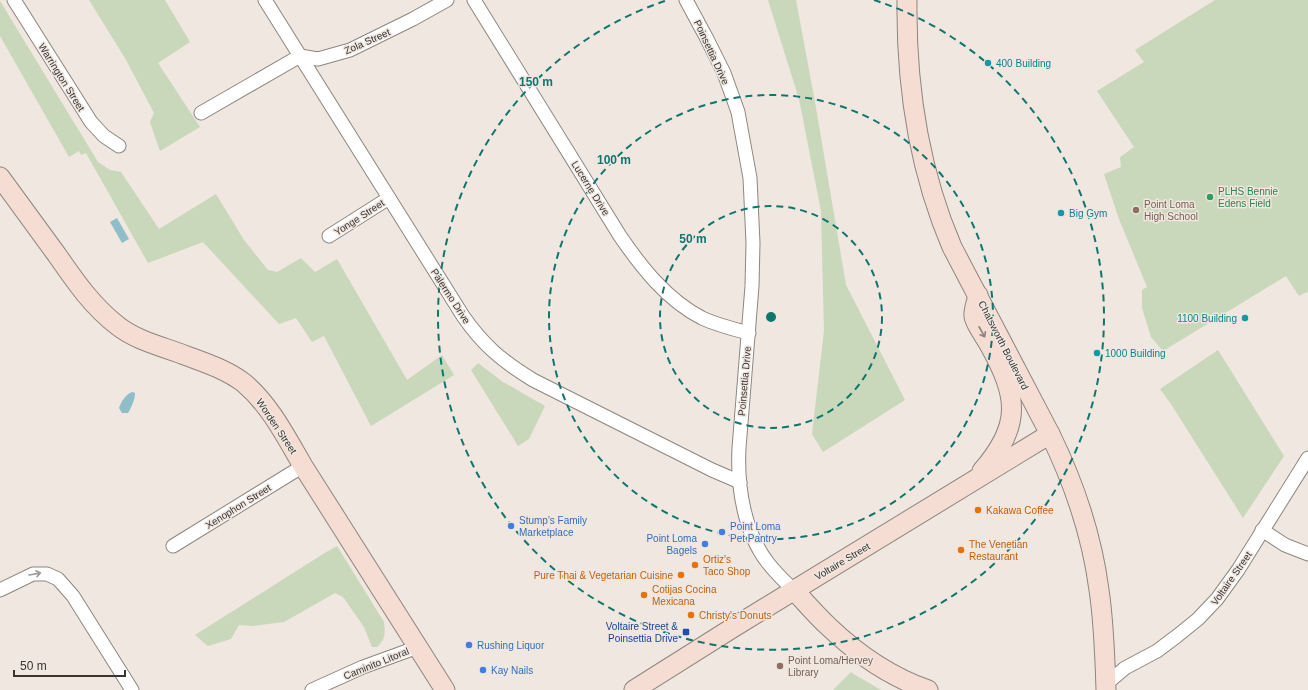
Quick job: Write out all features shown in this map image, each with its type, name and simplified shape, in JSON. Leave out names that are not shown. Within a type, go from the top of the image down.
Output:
[{"type":"main road","name":"Chatsworth Boulevard","points":[[907,0],[910,76],[915,118],[933,196],[944,229],[952,247],[1050,434],[1063,460],[1075,491],[1091,548],[1099,590],[1104,688]]},
{"type":"main road","name":"Worden Street","points":[[0,176],[82,290],[103,314],[119,327],[136,336],[216,367],[229,374],[244,383],[269,410],[445,690]]},
{"type":"main road","points":[[972,482],[999,448],[1008,429],[1012,412],[1011,397],[1005,376],[974,317],[978,296]]},
{"type":"main road","name":"Voltaire Street","points":[[634,690],[794,590],[1050,434]]},
{"type":"main road","name":"Poinsettia Drive","points":[[794,590],[827,625],[860,653],[906,681],[928,690]]},
{"type":"street","name":"Warrington Street","points":[[14,0],[91,122],[104,136],[118,146]]},
{"type":"street","name":"Palermo Drive","points":[[265,0],[462,316],[480,340],[506,363],[533,380],[712,470],[740,482]]},
{"type":"street","name":"Zola Street","points":[[300,56],[318,59],[350,50],[413,19],[447,0]]},
{"type":"street","name":"Lucerne Drive","points":[[474,0],[620,236],[642,267],[663,289],[701,317],[717,324],[748,333]]},
{"type":"street","name":"Poinsettia Drive","points":[[686,0],[724,73],[738,112],[749,170],[753,243],[752,286],[739,448],[740,482],[744,507],[756,543],[768,563],[794,590]]},
{"type":"street","points":[[201,113],[300,56]]},
{"type":"street","name":"Yonge Street","points":[[330,236],[389,198]]},
{"type":"street","name":"Voltaire Street","points":[[1104,688],[1125,668],[1157,651],[1208,609],[1228,585],[1308,458]]},
{"type":"street","name":"Xenophon Street","points":[[173,546],[303,466]]},
{"type":"street","points":[[1262,530],[1285,545],[1308,554]]},
{"type":"street","points":[[0,590],[33,574],[47,574],[58,579],[73,596],[132,690]]},
{"type":"street","name":"Caminito Litoral","points":[[312,690],[363,667],[418,646]]},
{"type":"green space","points":[[89,0],[165,0],[190,42],[158,63],[200,127],[160,151],[150,122],[154,113],[125,58]]},
{"type":"green space","points":[[768,0],[796,0],[846,285],[905,400],[823,452],[812,434],[824,331],[821,211],[799,99]]},
{"type":"green space","name":"PLHS Bennie Edens Field","points":[[1215,0],[1308,0],[1308,293],[1307,292],[1299,296],[1286,276],[1163,351],[1151,337],[1142,308],[1142,290],[1147,287],[1119,219],[1104,174],[1121,167],[1120,157],[1134,147],[1097,91],[1144,62],[1135,50]]},
{"type":"green space","points":[[0,1],[98,162],[110,170],[121,172],[159,229],[216,194],[244,240],[268,270],[277,272],[301,258],[315,272],[337,259],[407,380],[442,355],[454,375],[371,426],[324,336],[312,342],[296,318],[279,324],[203,242],[148,263],[86,153],[81,155],[79,151],[69,157],[0,36]]},
{"type":"green space","points":[[1218,350],[1284,456],[1243,518],[1160,389]]},
{"type":"green space","points":[[478,363],[503,382],[545,406],[529,439],[518,446],[471,370]]},
{"type":"green space","points":[[337,546],[384,622],[384,636],[377,647],[372,647],[364,627],[343,597],[335,593],[284,622],[252,626],[239,625],[231,639],[208,646],[195,635],[323,554]]},
{"type":"green space","points":[[851,672],[852,673],[881,690],[833,690]]},
{"type":"water","points":[[117,218],[129,239],[122,243],[110,222]]},
{"type":"water","points":[[132,392],[135,393],[132,406],[128,413],[122,413],[119,408],[121,403],[126,396]]},
{"type":"place","name":"400 Building","points":[[988,63]]},
{"type":"place","name":"PLHS Bennie Edens Field","points":[[1210,197]]},
{"type":"place","name":"Point Loma High School","points":[[1136,210]]},
{"type":"place","name":"Big Gym","points":[[1061,213]]},
{"type":"place","name":"1100 Building","points":[[1245,318]]},
{"type":"place","name":"1000 Building","points":[[1097,353]]},
{"type":"place","name":"Kakawa Coffee","points":[[978,510]]},
{"type":"place","name":"Stump's Family Marketplace","points":[[511,526]]},
{"type":"place","name":"Point Loma Pet Pantry","points":[[722,532]]},
{"type":"place","name":"Point Loma Bagels","points":[[705,544]]},
{"type":"place","name":"The Venetian Restaurant","points":[[961,550]]},
{"type":"place","name":"Ortiz's Taco Shop","points":[[695,565]]},
{"type":"place","name":"Pure Thai & Vegetarian Cuisine","points":[[681,575]]},
{"type":"place","name":"Cotijas Cocina Mexicana","points":[[644,595]]},
{"type":"place","name":"Christy's Donuts","points":[[691,615]]},
{"type":"place","name":"Voltaire Street & Poinsettia Drive","points":[[686,632]]},
{"type":"place","name":"Rushing Liquor","points":[[469,645]]},
{"type":"place","name":"Point Loma/Hervey Library","points":[[780,666]]},
{"type":"place","name":"Kay Nails","points":[[483,670]]}]
